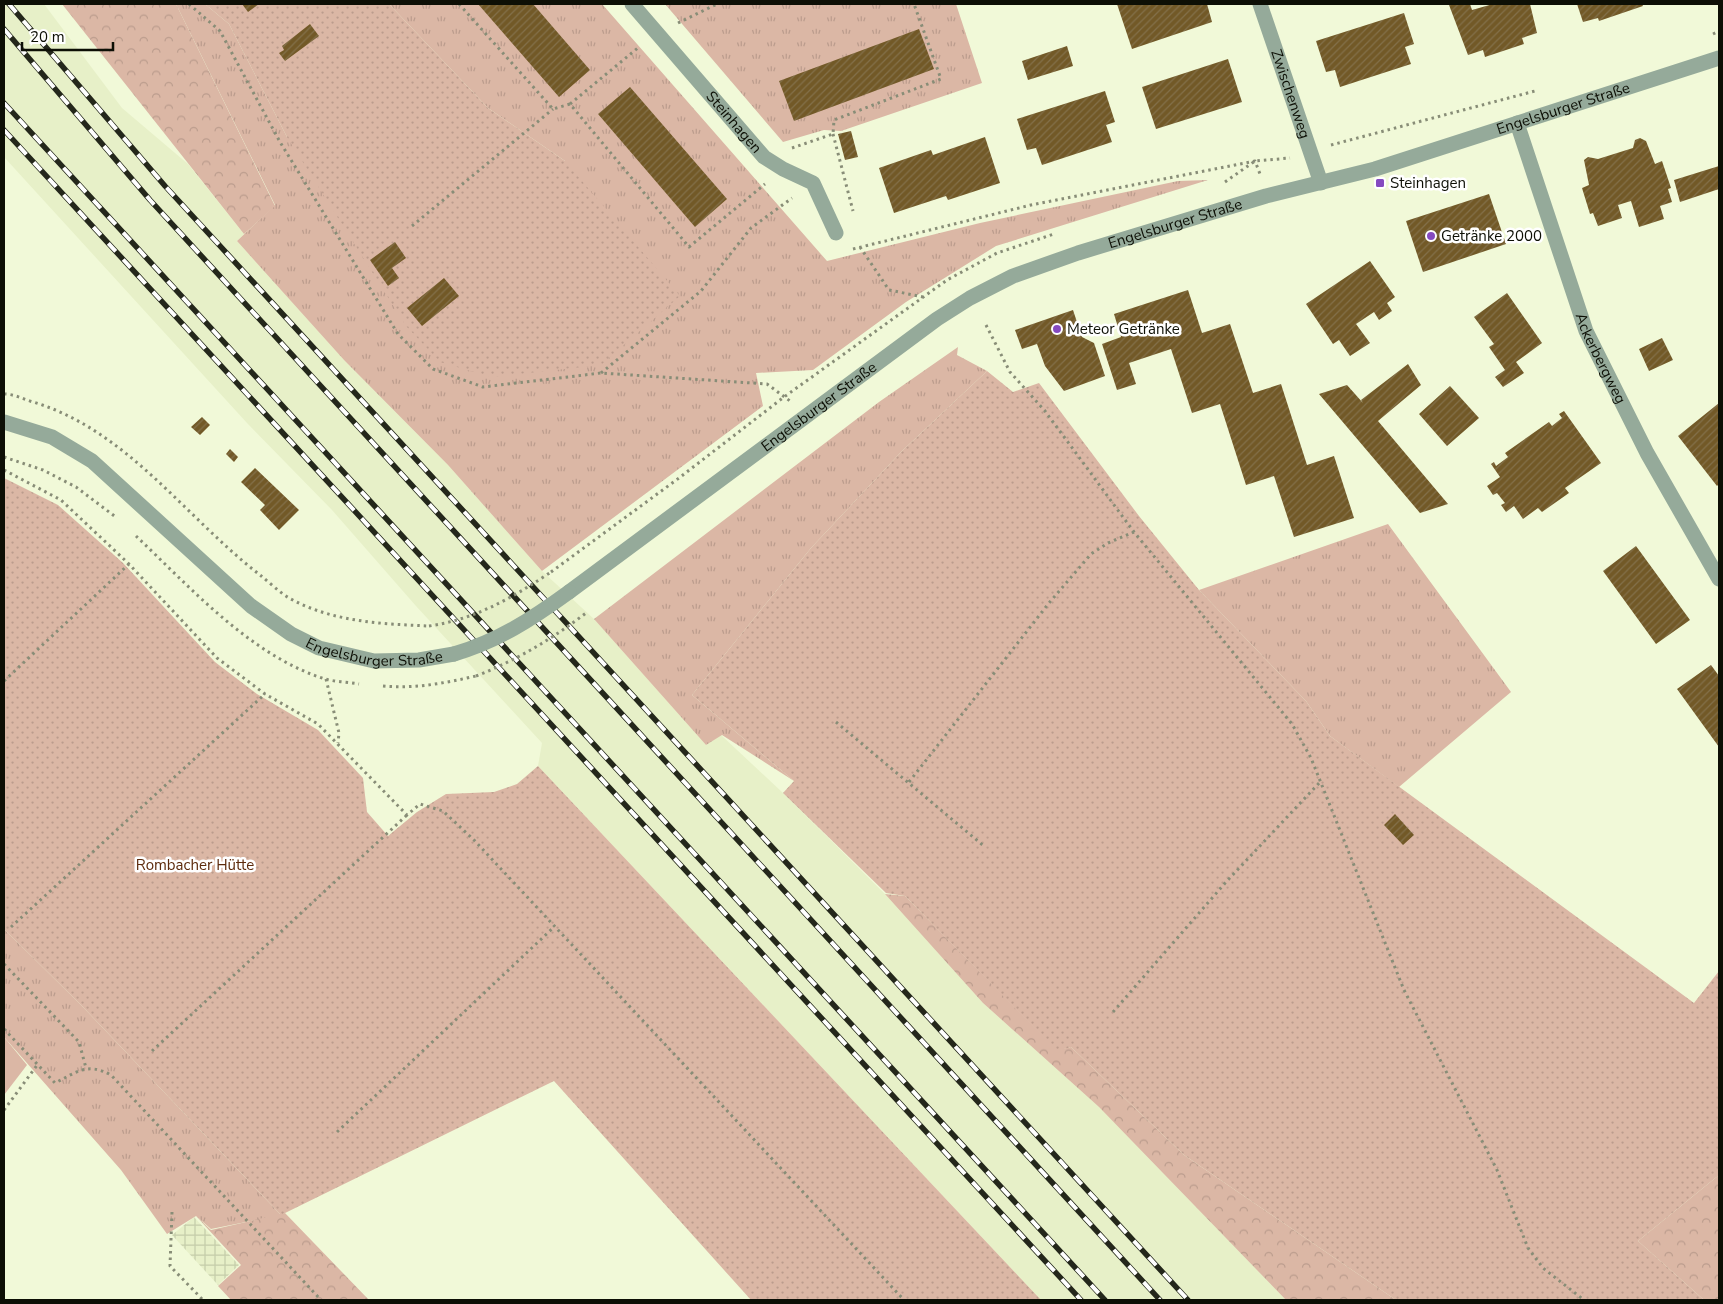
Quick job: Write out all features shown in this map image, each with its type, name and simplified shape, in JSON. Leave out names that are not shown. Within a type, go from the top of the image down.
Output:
[{"type":"street","name":"Steinhagen","points":[[632,4],[764,157],[782,169],[813,183]]},
{"type":"street","name":"Zwischenweg","points":[[1260,4],[1321,183]]},
{"type":"street","name":"Engelsburger Straße","points":[[4,422],[52,437],[92,461],[251,606],[291,634],[319,648],[374,661],[419,660],[454,654],[482,646],[511,632],[569,592],[937,319],[970,298],[1013,276],[1078,253],[1266,196],[1321,183],[1719,58]]},
{"type":"street","name":"Ackerbergweg","points":[[1517,123],[1586,331],[1647,453],[1719,578]]},
{"type":"street","points":[[813,183],[836,233]]},
{"type":"path","points":[[190,4],[220,31],[280,142],[398,334],[433,369],[483,388],[601,373],[767,384],[808,415]]},
{"type":"path","points":[[459,4],[553,109]]},
{"type":"path","points":[[412,226],[553,109],[570,104],[657,33],[717,4]]},
{"type":"path","points":[[854,215],[833,134],[834,120],[941,79],[914,4]]},
{"type":"path","points":[[1711,35],[1719,32]]},
{"type":"path","points":[[850,249],[1031,205],[1255,161],[1290,158],[1357,137],[1538,90]]},
{"type":"path","points":[[570,104],[689,247],[782,169]]},
{"type":"path","points":[[764,157],[833,134]]},
{"type":"path","points":[[1227,181],[1255,161]]},
{"type":"path","points":[[601,373],[701,291],[751,228],[813,183]]},
{"type":"path","points":[[860,247],[889,290],[923,297]]},
{"type":"path","points":[[986,325],[1010,372],[1045,411],[1134,532],[1292,724],[1311,758],[1321,781],[1404,990],[1497,1170],[1528,1248],[1543,1268],[1584,1300]]},
{"type":"path","points":[[4,394],[67,414],[112,442],[153,477],[240,559],[290,598],[336,616],[371,624],[429,626],[458,621],[482,613],[526,589],[551,572]]},
{"type":"path","points":[[4,470],[61,500],[129,564],[217,658],[265,694],[318,724],[407,816]]},
{"type":"path","points":[[909,782],[1049,603],[1091,554],[1108,543],[1134,532]]},
{"type":"path","points":[[4,681],[129,564]]},
{"type":"path","points":[[476,676],[504,666],[542,645],[586,613]]},
{"type":"path","points":[[326,679],[339,732],[338,744]]},
{"type":"path","points":[[11,927],[265,694]]},
{"type":"path","points":[[836,722],[985,847]]},
{"type":"path","points":[[1113,1012],[1226,882],[1321,781]]},
{"type":"path","points":[[152,1051],[420,804],[443,811],[474,840],[904,1300]]},
{"type":"path","points":[[337,1132],[554,927]]},
{"type":"path","points":[[4,964],[79,1042],[86,1068]]},
{"type":"path","points":[[4,1029],[55,1083],[86,1068],[100,1069],[111,1074],[321,1300]]},
{"type":"path","points":[[4,1110],[38,1064]]},
{"type":"path","points":[[172,1212],[170,1266],[203,1300]]},
{"type":"shaded area","points":[[4,4],[44,4],[122,108],[188,164],[244,234],[237,241],[344,360],[448,465],[542,571],[594,619],[706,745],[721,735],[783,793],[885,894],[983,1003],[1099,1107],[1286,1300],[1041,1300],[538,766],[542,743],[416,606],[332,510],[247,423],[4,157]]},
{"type":"shaded area","points":[[194,1217],[239,1265],[218,1285],[172,1235]]},
{"type":"green space","points":[[62,4],[176,4],[275,206],[244,234]]},
{"type":"green space","points":[[176,4],[205,4],[229,24],[287,137],[565,161],[488,108],[389,4],[602,4],[827,261],[980,223],[1178,181],[1208,180],[996,246],[906,302],[813,370],[756,373],[763,406],[542,571],[448,465],[344,360],[237,241],[275,205]]},
{"type":"green space","points":[[205,4],[389,4],[488,108],[565,161],[680,296],[601,365],[491,377],[440,362],[406,326],[287,137],[229,24]]},
{"type":"green space","points":[[665,4],[956,4],[982,83],[841,131],[824,130],[783,142]]},
{"type":"green space","points":[[958,347],[957,355],[987,371],[902,451],[811,548],[692,695],[794,781],[722,735],[706,745],[594,619],[879,402]]},
{"type":"green space","points":[[987,371],[1013,392],[1039,383],[1139,516],[1199,590],[1306,701],[1330,736],[1694,1003],[1719,971],[1719,1175],[1638,1241],[1704,1300],[1396,1300],[1184,1155],[1071,1047],[1057,1051],[905,896],[886,893],[783,793],[794,781],[692,695],[811,548],[902,451]]},
{"type":"green space","name":"Rombacher Hütte","points":[[4,478],[58,505],[123,563],[215,662],[257,694],[318,730],[363,778],[367,812],[388,836],[417,812],[446,794],[494,792],[517,784],[538,766],[1041,1300],[751,1300],[554,1081],[281,1215],[82,1006],[4,929]]},
{"type":"green space","points":[[1388,524],[1511,692],[1399,787],[1330,736],[1306,701],[1199,590]]},
{"type":"green space","points":[[885,894],[905,896],[1057,1050],[1071,1047],[1184,1155],[1396,1300],[1286,1300],[1099,1107],[983,1003]]},
{"type":"green space","points":[[4,929],[82,1006],[281,1215],[211,1229],[196,1216],[167,1234],[121,1170],[4,1037]]},
{"type":"green space","points":[[4,1037],[27,1065],[4,1095]]},
{"type":"green space","points":[[1719,1175],[1719,1300],[1704,1300],[1638,1241]]},
{"type":"green space","points":[[285,1213],[369,1300],[231,1300],[218,1286],[241,1265],[196,1216],[211,1230]]},
{"type":"building","points":[[242,4],[259,4],[248,12]]},
{"type":"building","points":[[478,4],[533,4],[590,70],[559,97]]},
{"type":"building","points":[[1117,4],[1207,4],[1212,22],[1132,49]]},
{"type":"building","points":[[1470,4],[1472,10],[1493,4],[1530,4],[1537,33],[1522,38],[1524,44],[1485,57],[1483,50],[1468,55],[1449,5]]},
{"type":"building","points":[[1577,4],[1642,4],[1643,6],[1599,21],[1598,18],[1583,22]]},
{"type":"building","points":[[1404,13],[1414,44],[1405,47],[1411,64],[1340,87],[1335,70],[1326,72],[1316,41]]},
{"type":"building","points":[[310,24],[319,36],[285,61],[279,53],[284,50],[282,46]]},
{"type":"building","points":[[919,29],[934,69],[794,121],[779,81]]},
{"type":"building","points":[[1067,46],[1073,66],[1028,80],[1022,61]]},
{"type":"building","points":[[1228,59],[1242,102],[1156,129],[1142,87]]},
{"type":"building","points":[[630,87],[727,199],[695,227],[598,114]]},
{"type":"building","points":[[1105,91],[1115,122],[1106,125],[1112,142],[1042,165],[1036,148],[1027,150],[1017,119]]},
{"type":"building","points":[[851,131],[858,157],[845,160],[838,134]]},
{"type":"building","points":[[985,137],[1000,183],[948,200],[946,196],[894,213],[879,168],[931,150],[933,155]]},
{"type":"building","points":[[1640,138],[1646,141],[1655,164],[1662,161],[1671,188],[1668,189],[1672,202],[1660,206],[1664,219],[1639,227],[1631,201],[1618,205],[1622,218],[1598,226],[1593,213],[1590,214],[1582,188],[1589,185],[1584,160],[1588,157],[1598,159],[1633,148],[1635,140]]},
{"type":"building","points":[[1719,166],[1719,189],[1680,202],[1674,180]]},
{"type":"building","points":[[1489,194],[1506,244],[1423,272],[1406,221]]},
{"type":"building","points":[[395,242],[406,258],[392,268],[399,278],[388,286],[370,260]]},
{"type":"building","points":[[1370,261],[1395,297],[1387,303],[1392,311],[1379,320],[1374,312],[1356,324],[1370,343],[1350,356],[1339,340],[1333,344],[1306,304]]},
{"type":"building","points":[[444,278],[459,296],[422,326],[407,308]]},
{"type":"building","points":[[1188,290],[1202,333],[1230,324],[1253,393],[1281,384],[1307,465],[1334,456],[1354,518],[1294,537],[1274,476],[1246,485],[1220,404],[1192,413],[1171,349],[1129,363],[1136,384],[1117,390],[1102,344],[1121,337],[1114,314]]},
{"type":"building","points":[[1507,293],[1542,343],[1516,362],[1524,373],[1503,387],[1495,377],[1505,370],[1489,347],[1494,344],[1474,317]]},
{"type":"building","points":[[1073,310],[1082,337],[1094,343],[1105,376],[1064,391],[1045,366],[1037,344],[1022,349],[1015,330]]},
{"type":"building","points":[[1662,338],[1673,360],[1649,371],[1639,349]]},
{"type":"building","points":[[1408,364],[1421,385],[1378,421],[1448,504],[1420,513],[1319,394],[1347,385],[1363,403],[1361,400]]},
{"type":"building","points":[[1450,386],[1479,418],[1447,446],[1419,414]]},
{"type":"building","points":[[1719,403],[1719,484],[1717,486],[1678,436]]},
{"type":"building","points":[[1564,411],[1601,463],[1565,488],[1569,493],[1542,512],[1538,508],[1523,519],[1514,506],[1506,512],[1501,505],[1505,503],[1497,493],[1493,495],[1487,486],[1500,477],[1491,464],[1494,462],[1496,466],[1508,457],[1505,453],[1549,422],[1552,426],[1562,418],[1559,414]]},
{"type":"building","points":[[202,417],[210,425],[200,435],[191,427]]},
{"type":"building","points":[[230,449],[238,457],[234,462],[226,454]]},
{"type":"building","points":[[255,468],[299,510],[279,530],[260,510],[265,505],[241,482]]},
{"type":"building","points":[[1636,546],[1690,620],[1656,644],[1603,571]]},
{"type":"building","points":[[1711,665],[1719,676],[1719,747],[1677,689]]},
{"type":"building","points":[[1395,814],[1414,835],[1403,845],[1384,825]]},
{"type":"railway","points":[[9,4],[165,186],[1188,1300]]},
{"type":"railway","points":[[4,29],[150,200],[1160,1300]]},
{"type":"railway","points":[[4,103],[1105,1300]]},
{"type":"railway","points":[[4,130],[1081,1300]]},
{"type":"place","name":"Steinhagen","points":[[1380,183]]},
{"type":"place","name":"Getränke 2000","points":[[1431,236]]},
{"type":"place","name":"Meteor Getränke","points":[[1057,329]]}]
